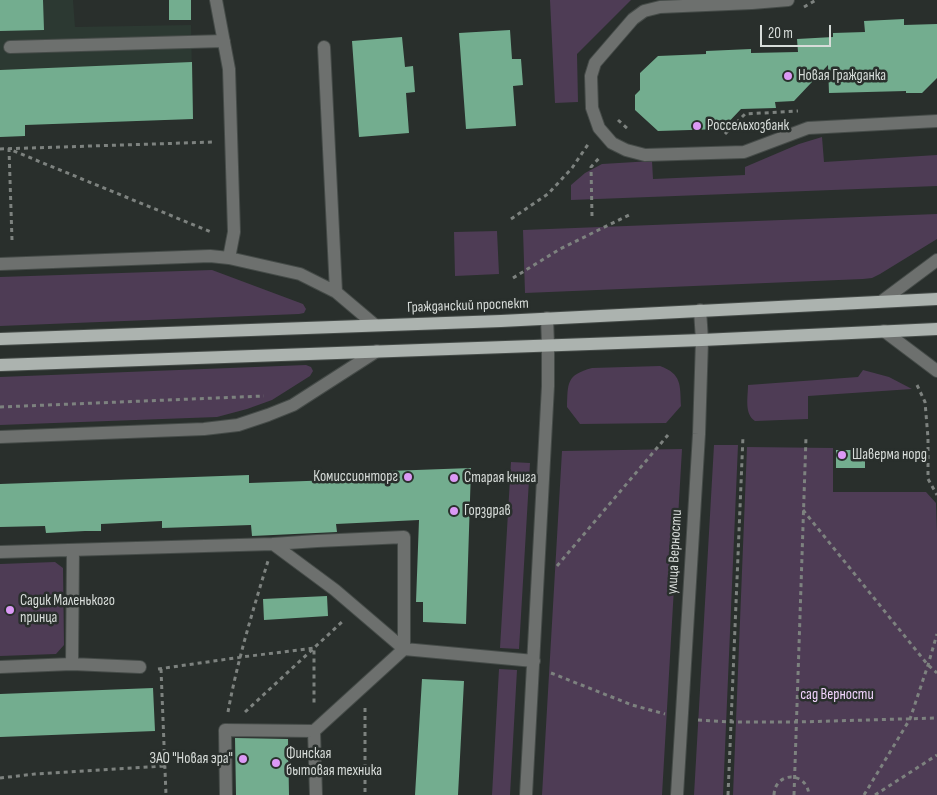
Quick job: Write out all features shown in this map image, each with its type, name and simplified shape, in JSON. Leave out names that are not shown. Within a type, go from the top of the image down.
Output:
[{"type":"main road","name":"Гражданский проспект","points":[[0,339],[463,323],[937,298]]},
{"type":"main road","points":[[0,365],[702,340],[937,329]]},
{"type":"street","points":[[216,0],[228,69],[234,232],[229,258]]},
{"type":"street","points":[[788,0],[660,7],[644,11],[633,19],[595,63],[591,76],[592,108],[599,128],[612,143],[626,150],[645,155],[744,152],[808,128],[937,121]]},
{"type":"street","points":[[10,47],[224,41]]},
{"type":"street","points":[[324,48],[336,292]]},
{"type":"street","points":[[0,264],[210,256],[229,258],[300,274],[336,292],[375,325]]},
{"type":"street","points":[[882,300],[937,260]]},
{"type":"street","name":"улица Верности","points":[[677,795],[698,444],[702,340],[700,310]]},
{"type":"street","points":[[526,795],[547,403],[547,318]]},
{"type":"street","points":[[884,332],[937,371]]},
{"type":"street","points":[[0,437],[212,428],[238,425],[292,405],[377,351]]},
{"type":"street","points":[[0,552],[404,538],[404,649],[314,731],[225,730],[226,795]]},
{"type":"street","points":[[273,544],[334,590],[404,649],[534,661]]},
{"type":"street","points":[[72,664],[73,550]]},
{"type":"street","points":[[0,667],[72,664],[140,667]]},
{"type":"street","points":[[314,731],[316,795]]},
{"type":"path","points":[[802,8],[816,0]]},
{"type":"path","points":[[721,138],[745,114],[804,110]]},
{"type":"path","points":[[614,116],[632,133]]},
{"type":"path","points":[[592,216],[591,167],[626,127]]},
{"type":"path","points":[[511,220],[548,194],[572,168],[599,128]]},
{"type":"path","points":[[0,149],[231,141]]},
{"type":"path","points":[[9,149],[211,232]]},
{"type":"path","points":[[9,149],[12,240]]},
{"type":"path","points":[[513,278],[560,249],[628,215]]},
{"type":"path","points":[[918,385],[925,402],[928,438],[928,479],[937,495]]},
{"type":"path","points":[[0,407],[278,395],[292,405]]},
{"type":"path","points":[[555,568],[668,435]]},
{"type":"path","points":[[728,795],[743,436]]},
{"type":"path","points":[[794,795],[802,510],[806,437]]},
{"type":"path","points":[[802,510],[928,665],[937,673]]},
{"type":"path","points":[[225,730],[231,697],[273,544]]},
{"type":"path","points":[[225,730],[356,609]]},
{"type":"path","points":[[864,795],[910,719],[937,634]]},
{"type":"path","points":[[140,667],[161,669],[314,648]]},
{"type":"path","points":[[314,648],[314,731]]},
{"type":"path","points":[[161,669],[166,795]]},
{"type":"path","points":[[549,673],[632,705],[682,719],[731,722],[797,722],[937,718]]},
{"type":"path","points":[[364,685],[365,795]]},
{"type":"path","points":[[875,795],[937,755]]},
{"type":"path","points":[[0,778],[165,766]]},
{"type":"path","points":[[774,795],[779,782],[789,777],[794,777],[804,782],[810,795]]},
{"type":"shaded area","points":[[0,0],[73,0],[75,27],[191,25],[193,119],[25,125],[25,136],[0,137]]},
{"type":"green space","points":[[550,0],[631,0],[577,54],[578,102],[555,103]]},
{"type":"green space","points":[[822,137],[824,162],[937,155],[937,186],[571,200],[571,185],[585,173],[602,164],[652,161],[653,179],[745,175],[745,167],[799,144]]},
{"type":"green space","points":[[937,214],[937,239],[872,278],[525,293],[523,230]]},
{"type":"green space","points":[[497,231],[499,274],[455,276],[454,232]]},
{"type":"green space","points":[[212,270],[303,304],[306,309],[304,313],[299,314],[0,326],[0,277]]},
{"type":"green space","points":[[306,365],[311,367],[313,371],[310,376],[272,400],[217,417],[0,425],[0,377]]},
{"type":"green space","points":[[660,366],[676,377],[680,386],[681,406],[666,423],[580,424],[567,407],[568,386],[577,374],[592,368]]},
{"type":"green space","points":[[863,370],[889,377],[912,389],[808,396],[808,419],[755,421],[749,414],[747,405],[748,385],[858,377]]},
{"type":"green space","points":[[714,445],[738,445],[723,795],[694,795]]},
{"type":"green space","name":"сад Верности","points":[[747,447],[833,448],[833,492],[926,492],[936,503],[937,795],[733,795]]},
{"type":"green space","points":[[682,449],[662,795],[542,795],[562,451]]},
{"type":"green space","points":[[511,462],[530,463],[519,649],[500,648]]},
{"type":"green space","points":[[55,562],[63,568],[64,645],[56,654],[0,656],[0,564]]},
{"type":"green space","points":[[499,669],[517,670],[510,795],[492,795]]},
{"type":"building","points":[[0,0],[43,0],[44,30],[0,31]]},
{"type":"building","points":[[169,0],[191,0],[191,20],[169,20]]},
{"type":"building","name":"Новая Гражданка","points":[[904,19],[904,25],[937,24],[937,78],[922,93],[906,93],[906,91],[829,93],[828,65],[794,101],[775,102],[776,108],[741,109],[722,129],[658,131],[635,110],[635,95],[640,90],[640,73],[658,56],[706,54],[706,51],[751,49],[751,53],[798,52],[797,39],[833,37],[833,33],[865,32],[864,21]]},
{"type":"building","points":[[510,30],[512,59],[521,59],[523,85],[513,86],[516,126],[466,129],[459,33]]},
{"type":"building","points":[[402,37],[405,67],[413,66],[415,92],[406,93],[409,133],[359,137],[352,41]]},
{"type":"building","points":[[192,62],[193,119],[25,125],[25,136],[0,137],[0,70]]},
{"type":"building","points":[[836,450],[865,450],[865,468],[836,468]]},
{"type":"building","points":[[471,468],[466,624],[423,622],[423,602],[416,602],[419,520],[336,524],[337,532],[252,536],[251,525],[162,528],[162,521],[101,524],[101,531],[46,533],[45,526],[0,527],[0,484],[249,475],[249,483],[335,480],[334,473]]},
{"type":"building","points":[[327,596],[328,616],[264,620],[263,599]]},
{"type":"building","points":[[422,679],[464,681],[458,795],[415,795]]},
{"type":"building","points":[[153,688],[155,731],[0,737],[0,694]]},
{"type":"building","points":[[235,738],[288,739],[289,795],[236,795]]},
{"type":"place","name":"Новая Гражданка","points":[[788,76]]},
{"type":"place","name":"Россельхозбанк","points":[[697,126]]},
{"type":"place","name":"Шаверма норд","points":[[842,455]]},
{"type":"place","name":"Комиссионторг","points":[[408,477]]},
{"type":"place","name":"Старая книга","points":[[454,478]]},
{"type":"place","name":"Горздрав","points":[[454,511]]},
{"type":"place","name":"Садик Маленького принца","points":[[10,610]]},
{"type":"place","name":"ЗАО \"Новая эра\"","points":[[243,759]]},
{"type":"place","name":"Финская бытовая техника","points":[[276,763]]}]
